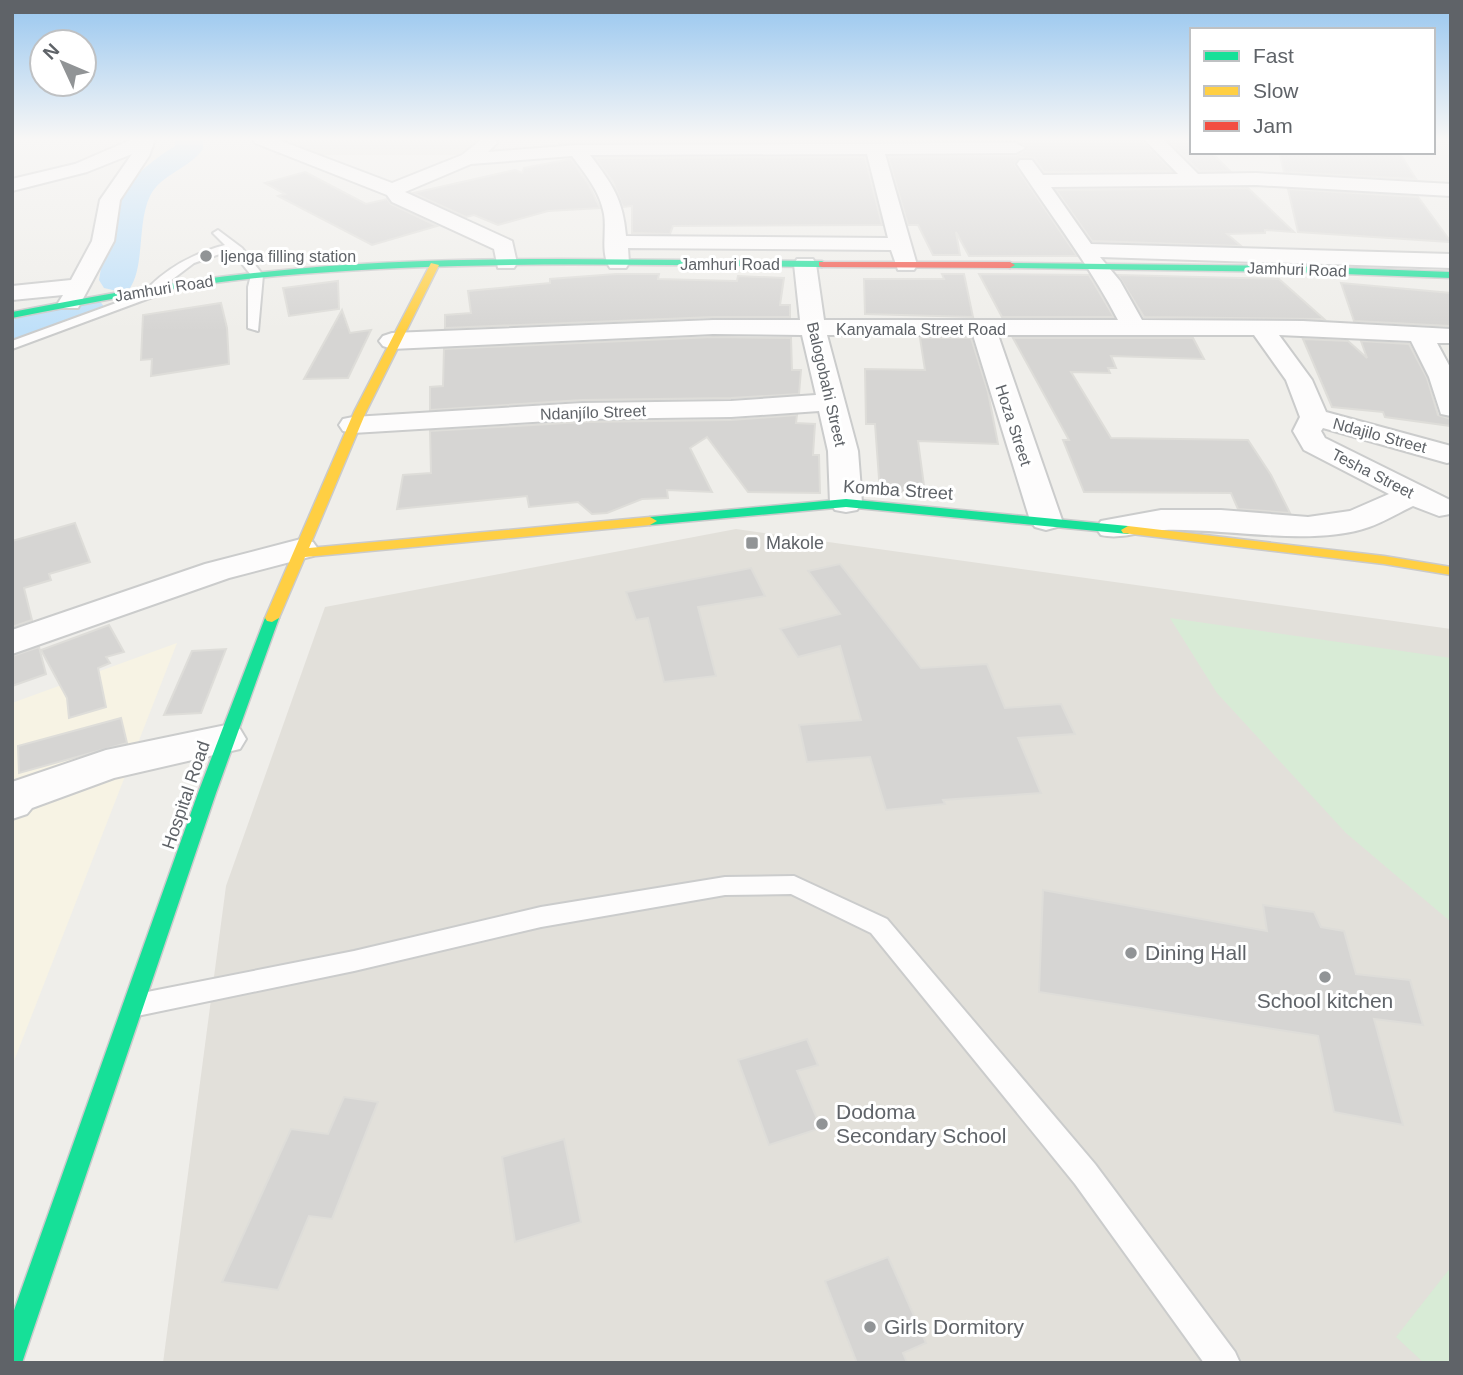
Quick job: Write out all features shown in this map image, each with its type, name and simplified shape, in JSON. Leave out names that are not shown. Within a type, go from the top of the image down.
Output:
[{"type":"street","points":[[12,293],[75,295],[103,241],[109,203]]},
{"type":"street","points":[[410,203],[504,246],[506,263]]},
{"type":"street","points":[[611,203],[617,253],[789,257],[903,254],[889,203]]},
{"type":"street","points":[[1051,203],[1109,281],[1135,328]]},
{"type":"street","name":"Jamhuri Road","points":[[12,315],[75,295],[153,289],[257,275],[342,268],[506,263],[617,253]]},
{"type":"street","name":"Jamhuri Road","points":[[789,257],[903,254],[1089,257]]},
{"type":"street","name":"Balogobahi Street","points":[[789,257],[813,328],[833,402],[843,451],[846,503]]},
{"type":"street","points":[[1089,257],[1406,267],[1451,275]]},
{"type":"street","points":[[1406,267],[1451,261]]},
{"type":"street","name":"Hospital Road","points":[[12,1354],[226,739],[353,425],[392,341],[435,264]]},
{"type":"street","name":"Kanyamala Street Road","points":[[392,341],[651,328],[1262,329],[1451,335]]},
{"type":"street","name":"Tesha Street","points":[[1262,329],[1299,380],[1314,417],[1307,431],[1314,444],[1434,505]]},
{"type":"street","name":"Hoza Street","points":[[984,330],[1046,520]]},
{"type":"street","points":[[1419,333],[1442,377],[1451,408]]},
{"type":"street","name":"Ndanjílo Street","points":[[353,425],[582,411],[732,410],[833,402]]},
{"type":"street","name":"Ndajilo Street","points":[[1314,417],[1449,452]]},
{"type":"street","points":[[1112,528],[1161,520],[1308,527],[1434,505],[1427,487],[1449,452]]},
{"type":"street","name":"Komba Street","points":[[300,551],[846,503],[1046,520],[1384,559],[1451,571]]},
{"type":"street","points":[[12,643],[217,571],[300,551]]},
{"type":"street","points":[[12,803],[17,797],[106,765],[226,739]]},
{"type":"lane","points":[[218,233],[233,246],[257,275],[254,287],[254,328]]},
{"type":"lane","points":[[153,289],[175,268],[202,254],[233,246]]},
{"type":"lane","points":[[12,345],[172,286]]},
{"type":"lane","points":[[132,1006],[354,961],[541,917],[725,886],[794,885],[879,926],[1085,1174],[1224,1363]]},
{"type":"shaded area","name":"Dodoma Secondary School","points":[[736,529],[1451,629],[1451,1363],[163,1363],[226,886],[325,607]]},
{"type":"shaded area","points":[[177,643],[12,1066],[12,703]]},
{"type":"green space","points":[[1170,618],[1451,658],[1451,922],[1346,833],[1217,693]]},
{"type":"green space","points":[[1451,1267],[1451,1363],[1424,1363],[1396,1337]]},
{"type":"building","points":[[292,203],[390,203],[437,226],[372,245]]},
{"type":"building","points":[[435,203],[598,203],[600,208],[548,211],[498,225],[474,215],[466,217]]},
{"type":"building","points":[[621,203],[877,203],[882,225],[673,226],[670,234],[632,233],[632,206],[623,207]]},
{"type":"building","points":[[902,203],[1041,203],[1077,256],[969,256],[956,232],[960,255],[933,255],[918,225],[908,225]]},
{"type":"building","points":[[1065,203],[1264,203],[1294,232],[1265,230],[1265,233],[1227,234],[1241,246],[1092,241]]},
{"type":"building","points":[[1291,203],[1423,203],[1451,242],[1298,232]]},
{"type":"building","points":[[659,274],[658,279],[737,281],[738,276],[784,278],[780,305],[790,305],[790,317],[713,317],[445,328],[445,315],[471,313],[468,291],[550,283],[550,279]]},
{"type":"building","points":[[942,274],[964,274],[973,317],[865,314],[864,279],[944,279]]},
{"type":"building","points":[[979,274],[1089,275],[1114,317],[1002,317]]},
{"type":"building","points":[[1118,275],[1279,279],[1324,319],[1144,317]]},
{"type":"building","points":[[338,281],[339,309],[289,316],[283,288]]},
{"type":"building","points":[[1341,283],[1451,293],[1451,326],[1354,321]]},
{"type":"building","points":[[221,303],[227,328],[229,364],[151,376],[152,359],[141,360],[143,315]]},
{"type":"building","points":[[342,310],[350,333],[371,330],[348,378],[304,379]]},
{"type":"building","points":[[713,337],[791,338],[792,370],[801,370],[799,394],[731,398],[582,400],[430,410],[430,387],[443,386],[444,349]]},
{"type":"building","points":[[920,338],[971,338],[988,392],[998,444],[918,441],[925,493],[880,492],[875,424],[866,424],[865,369],[925,370]]},
{"type":"building","points":[[1013,338],[1193,338],[1204,359],[1111,356],[1116,368],[1108,368],[1110,373],[1071,372],[1111,438],[1248,440],[1271,475],[1290,513],[1238,509],[1231,493],[1084,492],[1063,440],[1069,440]]},
{"type":"building","points":[[1303,339],[1348,341],[1367,358],[1361,341],[1409,344],[1427,378],[1438,415],[1451,419],[1451,426],[1385,417],[1383,412],[1332,407]]},
{"type":"building","points":[[797,415],[796,423],[815,424],[813,455],[819,455],[820,493],[748,492],[707,437],[690,448],[712,492],[667,490],[668,498],[642,499],[607,513],[592,514],[578,502],[529,507],[527,496],[397,509],[403,475],[431,473],[430,431],[582,422],[731,420]]},
{"type":"building","points":[[75,523],[90,562],[49,574],[51,580],[24,588],[32,620],[12,627],[12,541]]},
{"type":"building","points":[[840,564],[921,668],[987,664],[1005,708],[1061,704],[1075,734],[1018,738],[1041,793],[943,800],[945,804],[886,810],[870,757],[807,762],[799,725],[861,720],[840,646],[798,657],[780,629],[840,614],[808,571]]},
{"type":"building","points":[[751,568],[765,596],[698,607],[716,676],[664,682],[648,618],[636,620],[626,592]]},
{"type":"building","points":[[109,625],[124,652],[106,657],[110,663],[98,668],[106,707],[69,718],[67,698],[41,650]]},
{"type":"building","points":[[39,647],[46,674],[12,686],[12,656]]},
{"type":"building","points":[[226,649],[201,713],[164,715],[192,651]]},
{"type":"building","points":[[121,718],[127,743],[19,773],[18,746]]},
{"type":"building","points":[[1043,890],[1267,931],[1263,905],[1314,912],[1321,927],[1344,931],[1356,974],[1410,980],[1423,1025],[1374,1019],[1403,1125],[1334,1112],[1318,1036],[1039,992]]},
{"type":"building","points":[[807,1039],[818,1065],[797,1071],[821,1128],[769,1145],[738,1060]]},
{"type":"building","points":[[344,1097],[378,1102],[332,1219],[309,1216],[278,1290],[222,1282],[291,1129],[328,1134]]},
{"type":"building","points":[[564,1139],[581,1222],[515,1242],[502,1157]]},
{"type":"building","points":[[888,1257],[926,1343],[903,1353],[907,1363],[857,1363],[825,1281]]},
{"type":"waterway","points":[[117,280],[132,203]]},
{"type":"waterway","points":[[12,333],[86,308]]},
{"type":"traffic: fast","points":[[12,315],[191,283],[364,266],[495,262],[822,264]]},
{"type":"traffic: fast","points":[[1010,265],[1290,269],[1451,275]]},
{"type":"traffic: fast","points":[[650,521],[846,503],[1128,530]]},
{"type":"traffic: fast","points":[[12,1354],[207,793],[272,618]]},
{"type":"traffic: slow","points":[[272,618],[360,412],[434,265]]},
{"type":"traffic: slow","points":[[299,553],[650,521]]},
{"type":"traffic: slow","points":[[1128,530],[1384,560],[1451,571]]},
{"type":"traffic: jam","points":[[822,264],[1010,265]]},
{"type":"place","name":"Ijenga filling station","points":[[206,256]]},
{"type":"place","name":"Makole","points":[[752,543]]},
{"type":"place","name":"Dining Hall","points":[[1131,953]]},
{"type":"place","name":"School kitchen","points":[[1325,977]]},
{"type":"place","name":"Dodoma Secondary School","points":[[822,1124]]},
{"type":"place","name":"Girls Dormitory","points":[[870,1327]]}]
